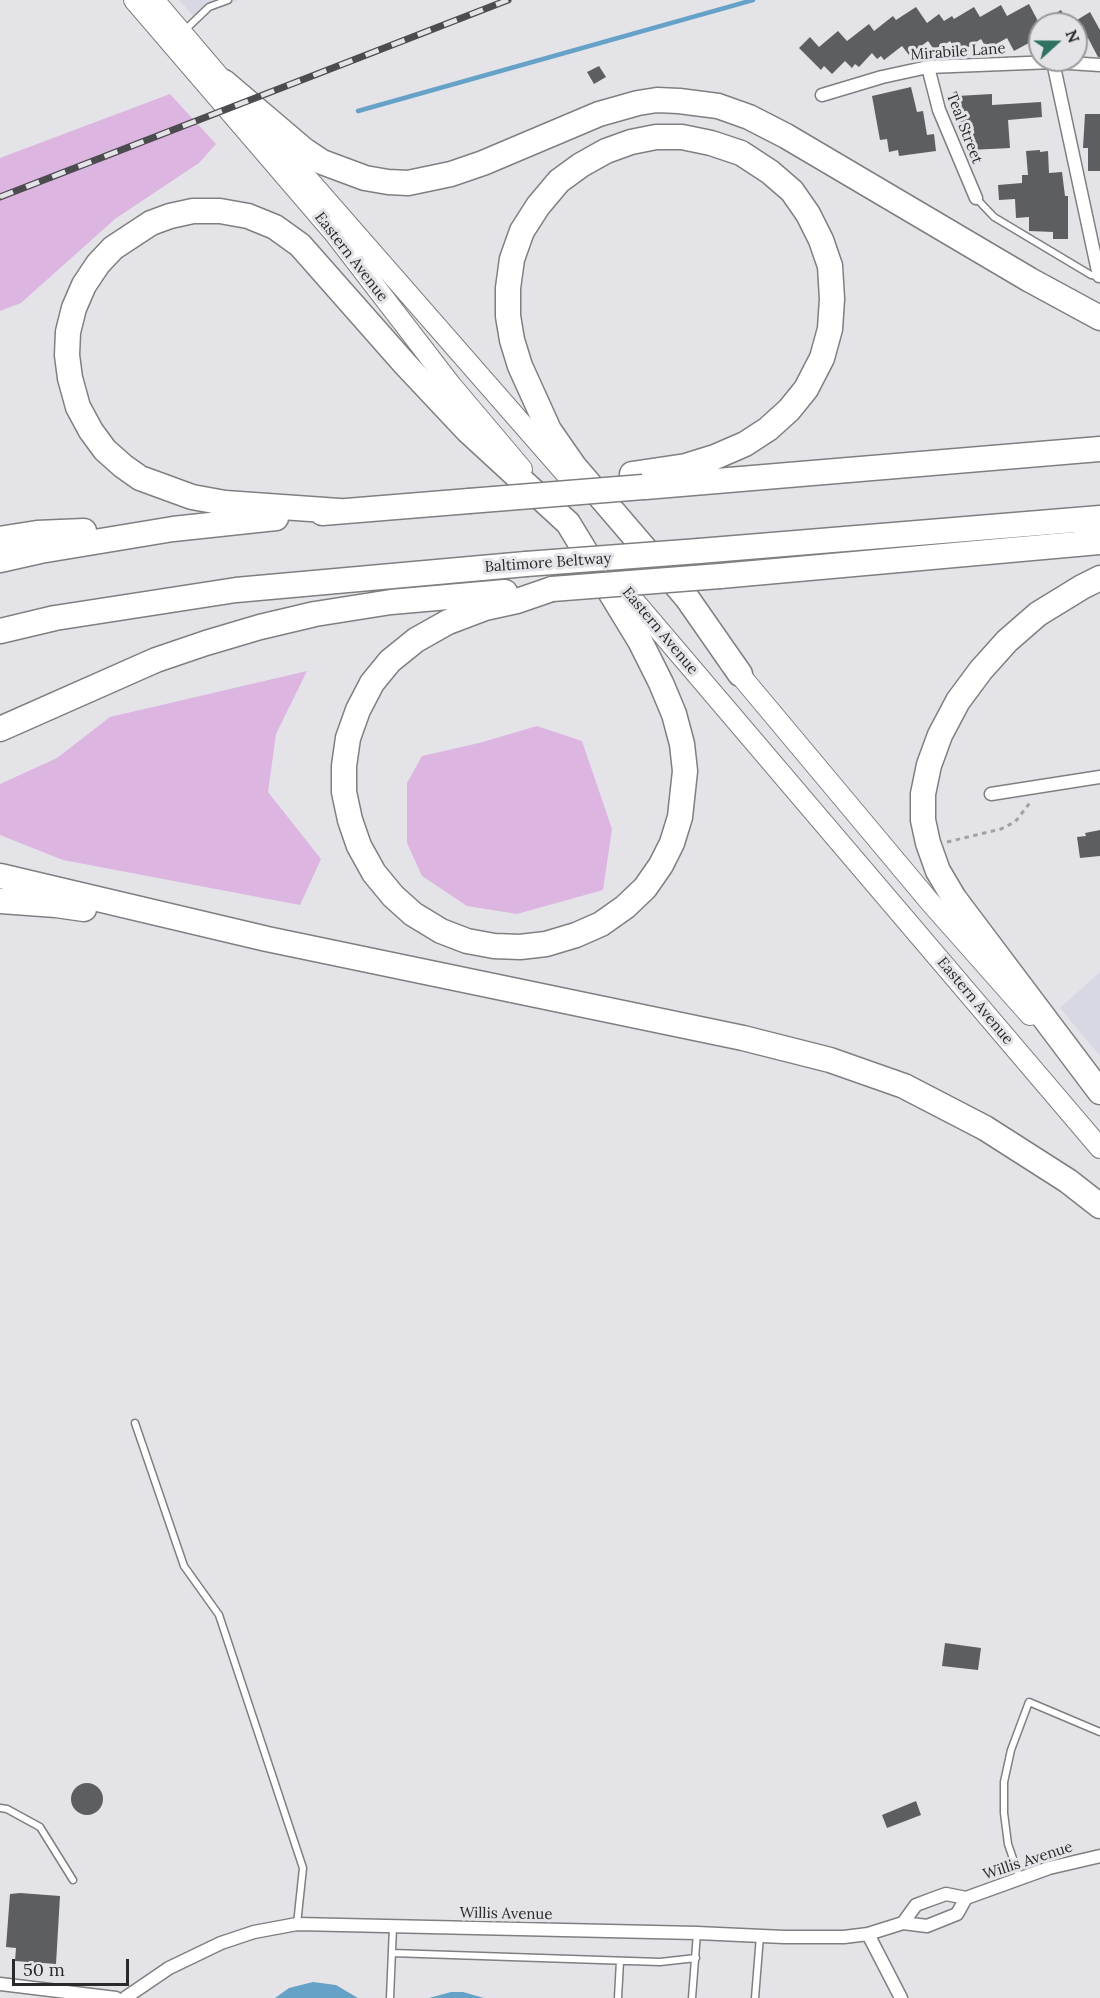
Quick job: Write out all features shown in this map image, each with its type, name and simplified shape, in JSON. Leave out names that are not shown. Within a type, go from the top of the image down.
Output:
[{"type":"highway","points":[[224,82],[303,150],[322,162],[365,178],[408,183],[451,174],[483,163],[620,108],[657,100],[688,101],[718,106],[749,117],[786,135],[1030,280],[1100,318]]},
{"type":"highway","points":[[638,481],[716,457],[745,444],[768,429],[789,410],[806,389],[822,358],[830,329],[832,299],[830,266],[821,240],[808,214],[792,192],[770,172],[741,153],[682,137],[656,137],[632,141],[606,151],[580,165],[559,181],[538,206],[522,231],[512,259],[508,288],[508,316],[520,366],[549,430],[574,466],[687,598],[740,674]]},
{"type":"highway","points":[[339,511],[225,504],[192,497],[140,478],[105,450],[78,407],[70,378],[67,355],[68,332],[74,308],[84,285],[113,248],[151,223],[193,211],[220,211],[248,216],[275,227],[300,244],[468,432],[568,523],[640,641],[674,714],[682,744],[685,771],[680,817],[672,843],[661,865],[645,888],[625,907],[601,924],[576,935],[546,944],[503,946],[467,941],[441,931],[413,914],[393,896],[374,873],[359,846],[344,792],[344,766],[348,738],[358,710],[372,683],[390,661],[416,640],[448,622],[476,611],[552,589]]},
{"type":"highway","points":[[0,560],[40,551],[173,529],[339,511],[638,481],[1100,449]]},
{"type":"highway","name":"Baltimore Beltway","points":[[0,631],[55,618],[236,590],[526,564],[1100,518]]},
{"type":"highway","points":[[0,539],[37,533],[173,529]]},
{"type":"highway","points":[[0,729],[156,660],[260,627],[315,614],[391,602],[1100,543]]},
{"type":"highway","points":[[1100,578],[1038,614],[1007,641],[958,700],[940,735],[929,765],[924,794],[923,820],[938,871],[954,898],[1100,1093]]},
{"type":"highway","points":[[0,876],[267,939],[788,1048],[868,1072],[935,1101],[985,1128],[1050,1169],[1100,1206]]},
{"type":"highway","points":[[0,901],[56,905],[267,939]]},
{"type":"main road","name":"Eastern Avenue","points":[[134,0],[224,82],[740,674],[930,902],[1100,1093]]},
{"type":"main road","name":"Eastern Avenue","points":[[154,0],[179,41],[334,233],[451,385],[1100,1148]]},
{"type":"main road","points":[[1072,1114],[1100,1134]]},
{"type":"street","name":"Mirabile Lane","points":[[822,95],[882,76],[928,67],[1028,63]]},
{"type":"street","name":"Teal Street","points":[[928,67],[939,111],[976,198]]},
{"type":"street","points":[[1055,72],[1100,276]]},
{"type":"street","points":[[991,794],[1100,777]]},
{"type":"street","name":"Willis Avenue","points":[[903,1923],[916,1905],[946,1894],[966,1898],[1049,1868],[1100,1856]]},
{"type":"street","name":"Willis Avenue","points":[[125,1998],[169,1968],[221,1943],[254,1932],[297,1924],[825,1938],[868,1934],[903,1923],[927,1926],[957,1914],[966,1898]]},
{"type":"street","points":[[868,1934],[900,1998]]},
{"type":"street","points":[[0,1984],[116,1998]]},
{"type":"lane","points":[[179,41],[209,7],[228,0]]},
{"type":"lane","points":[[976,198],[994,217],[1091,275],[1100,276]]},
{"type":"lane","points":[[135,1423],[184,1566],[219,1615],[303,1868],[297,1924]]},
{"type":"lane","points":[[1020,1879],[1008,1844],[1004,1814],[1004,1782],[1011,1750],[1029,1702],[1100,1732]]},
{"type":"lane","points":[[0,1808],[7,1809],[40,1827],[74,1880]]},
{"type":"lane","points":[[390,1998],[393,1927]]},
{"type":"lane","points":[[692,1998],[697,1933]]},
{"type":"lane","points":[[755,1998],[760,1936]]},
{"type":"lane","points":[[392,1953],[660,1962],[696,1958]]},
{"type":"lane","points":[[618,1998],[620,1960]]},
{"type":"path","points":[[938,844],[1001,830],[1015,822],[1041,786]]},
{"type":"shaded area","points":[[179,0],[239,0],[195,18]]},
{"type":"shaded area","points":[[170,94],[216,144],[199,163],[115,219],[21,303],[0,311],[0,158]]},
{"type":"shaded area","points":[[307,671],[276,734],[268,792],[321,859],[300,905],[63,860],[0,835],[0,784],[57,758],[110,717]]},
{"type":"shaded area","points":[[537,726],[582,741],[612,829],[603,890],[517,914],[467,906],[422,876],[407,843],[407,783],[422,756],[479,743]]},
{"type":"shaded area","points":[[1100,972],[1100,1056],[1060,1008]]},
{"type":"water","points":[[313,1982],[336,1985],[358,1998],[275,1998],[289,1988]]},
{"type":"water","points":[[451,1992],[463,1992],[484,1998],[429,1998]]},
{"type":"building","points":[[1029,4],[1033,12],[1028,12],[1028,43],[1014,51],[1007,38],[987,49],[981,39],[962,51],[960,47],[956,50],[950,41],[935,51],[928,41],[909,55],[902,46],[884,60],[881,56],[877,59],[872,53],[859,67],[855,64],[852,68],[845,61],[832,74],[824,66],[821,70],[799,48],[810,37],[819,47],[838,31],[847,41],[869,24],[874,31],[893,16],[896,20],[916,7],[927,23],[939,14],[944,21],[952,16],[954,19],[974,7],[980,17],[1001,5],[1007,16]]},
{"type":"building","points":[[1090,12],[1100,30],[1100,57],[1088,38],[1088,13]]},
{"type":"building","points":[[599,66],[606,77],[594,84],[587,72]]},
{"type":"building","points":[[911,87],[917,112],[923,111],[927,135],[934,134],[936,151],[899,156],[898,150],[889,152],[887,139],[880,140],[872,96]]},
{"type":"building","points":[[992,94],[992,105],[1041,102],[1042,117],[1008,120],[1010,148],[970,150],[968,127],[959,128],[957,96]]},
{"type":"building","points":[[1085,114],[1100,114],[1100,171],[1088,171],[1088,148],[1083,148]]},
{"type":"building","points":[[1040,150],[1040,152],[1048,151],[1049,173],[1062,172],[1065,196],[1068,196],[1068,239],[1053,239],[1053,232],[1029,231],[1029,217],[1016,218],[1015,199],[999,200],[998,185],[1022,183],[1022,175],[1028,175],[1026,151]]},
{"type":"building","points":[[1100,830],[1100,856],[1080,858],[1077,837]]},
{"type":"building","points":[[945,1643],[981,1648],[978,1670],[942,1666]]},
{"type":"building","points":[[87,1783],[98,1788],[103,1799],[98,1810],[87,1815],[76,1810],[71,1799],[76,1788]]},
{"type":"building","points":[[916,1801],[921,1815],[887,1828],[882,1815]]},
{"type":"building","points":[[10,1894],[60,1896],[56,1964],[15,1961],[16,1948],[6,1947]]},
{"type":"waterway","points":[[358,111],[753,0]]},
{"type":"railway","points":[[0,197],[508,0]]}]
